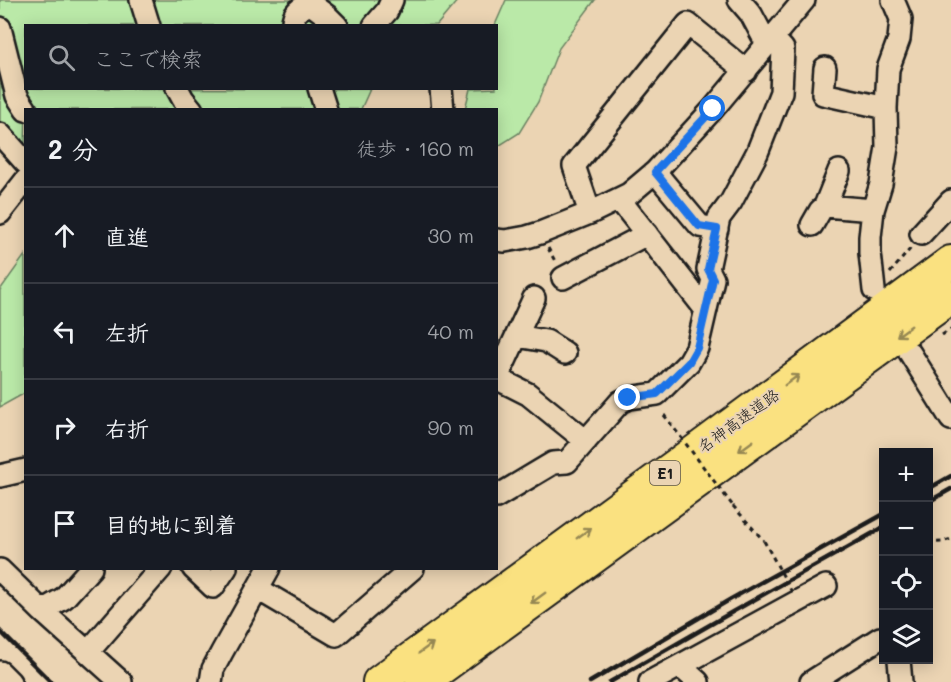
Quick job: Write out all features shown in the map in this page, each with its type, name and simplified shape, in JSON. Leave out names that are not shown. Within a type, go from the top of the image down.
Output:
[{"type":"highway","name":"名神高速道路","points":[[379,682],[951,262]]},
{"type":"highway","name":"名神高速道路","points":[[422,682],[951,297]]},
{"type":"street","points":[[141,0],[148,24]]},
{"type":"street","points":[[376,24],[387,11],[392,0]]},
{"type":"street","points":[[708,227],[719,218],[731,202],[757,153],[781,92],[783,49],[770,41],[739,0]]},
{"type":"street","points":[[498,240],[505,241],[540,233],[629,195],[655,172],[713,109],[804,0]]},
{"type":"street","points":[[874,290],[870,237],[873,210],[881,184],[887,147],[888,69],[899,39],[901,19],[893,0]]},
{"type":"street","points":[[293,24],[292,18],[300,8],[310,4],[335,24]]},
{"type":"street","points":[[590,213],[574,166],[688,24],[746,71]]},
{"type":"street","points":[[0,28],[17,96],[25,108]]},
{"type":"street","points":[[825,68],[823,94],[886,108]]},
{"type":"street","points":[[178,90],[190,108]]},
{"type":"street","points":[[320,90],[325,108]]},
{"type":"street","points":[[441,90],[443,108]]},
{"type":"street","points":[[0,134],[24,162]]},
{"type":"street","points":[[812,225],[825,206],[839,171]]},
{"type":"street","points":[[498,496],[553,463],[567,462],[620,402],[628,398],[657,394],[689,362],[697,348],[713,279],[708,269],[708,227],[655,172]]},
{"type":"street","points":[[0,213],[24,183]]},
{"type":"street","points":[[619,199],[706,310]]},
{"type":"street","points":[[921,234],[951,201]]},
{"type":"street","points":[[825,206],[873,210]]},
{"type":"street","points":[[563,278],[647,234]]},
{"type":"street","points":[[498,376],[534,298]]},
{"type":"street","points":[[517,336],[546,341],[565,353]]},
{"type":"street","points":[[910,353],[951,418]]},
{"type":"street","points":[[498,379],[528,394],[586,441]]},
{"type":"street","points":[[0,476],[24,470]]},
{"type":"street","points":[[0,570],[122,682]]},
{"type":"street","points":[[42,611],[64,598],[89,570]]},
{"type":"street","points":[[88,652],[159,570]]},
{"type":"street","points":[[195,570],[213,587],[225,570]]},
{"type":"street","points":[[211,682],[213,669],[268,570]]},
{"type":"street","points":[[258,589],[336,635],[411,570]]},
{"type":"street","points":[[650,682],[826,586]]},
{"type":"street","points":[[811,682],[879,639]]},
{"type":"street","points":[[899,664],[901,682]]},
{"type":"street","points":[[680,666],[698,682]]},
{"type":"street","points":[[0,672],[10,682]]},
{"type":"path","points":[[540,233],[563,278]]},
{"type":"path","points":[[890,274],[921,234]]},
{"type":"path","points":[[664,415],[733,506],[764,541],[794,596]]},
{"type":"path","points":[[933,543],[951,539]]},
{"type":"green space","points":[[0,0],[458,0],[438,24],[24,24],[24,90],[370,90],[361,108],[24,108],[24,149],[0,122]]},
{"type":"green space","points":[[506,0],[595,0],[559,48],[538,102],[519,133],[498,146],[498,108],[465,108],[470,90],[498,90],[498,24],[495,24]]},
{"type":"green space","points":[[24,256],[24,394],[0,407],[0,290]]},
{"type":"railway","points":[[933,486],[951,476]]},
{"type":"railway","points":[[933,499],[951,489]]},
{"type":"railway","points":[[590,682],[731,599],[879,517]]},
{"type":"railway","points":[[610,682],[879,530]]},
{"type":"railway","points":[[0,631],[51,682]]},
{"type":"route","points":[[628,398],[657,394],[689,362],[697,348],[713,279],[708,269],[717,229],[699,226],[655,172],[713,109]]}]
